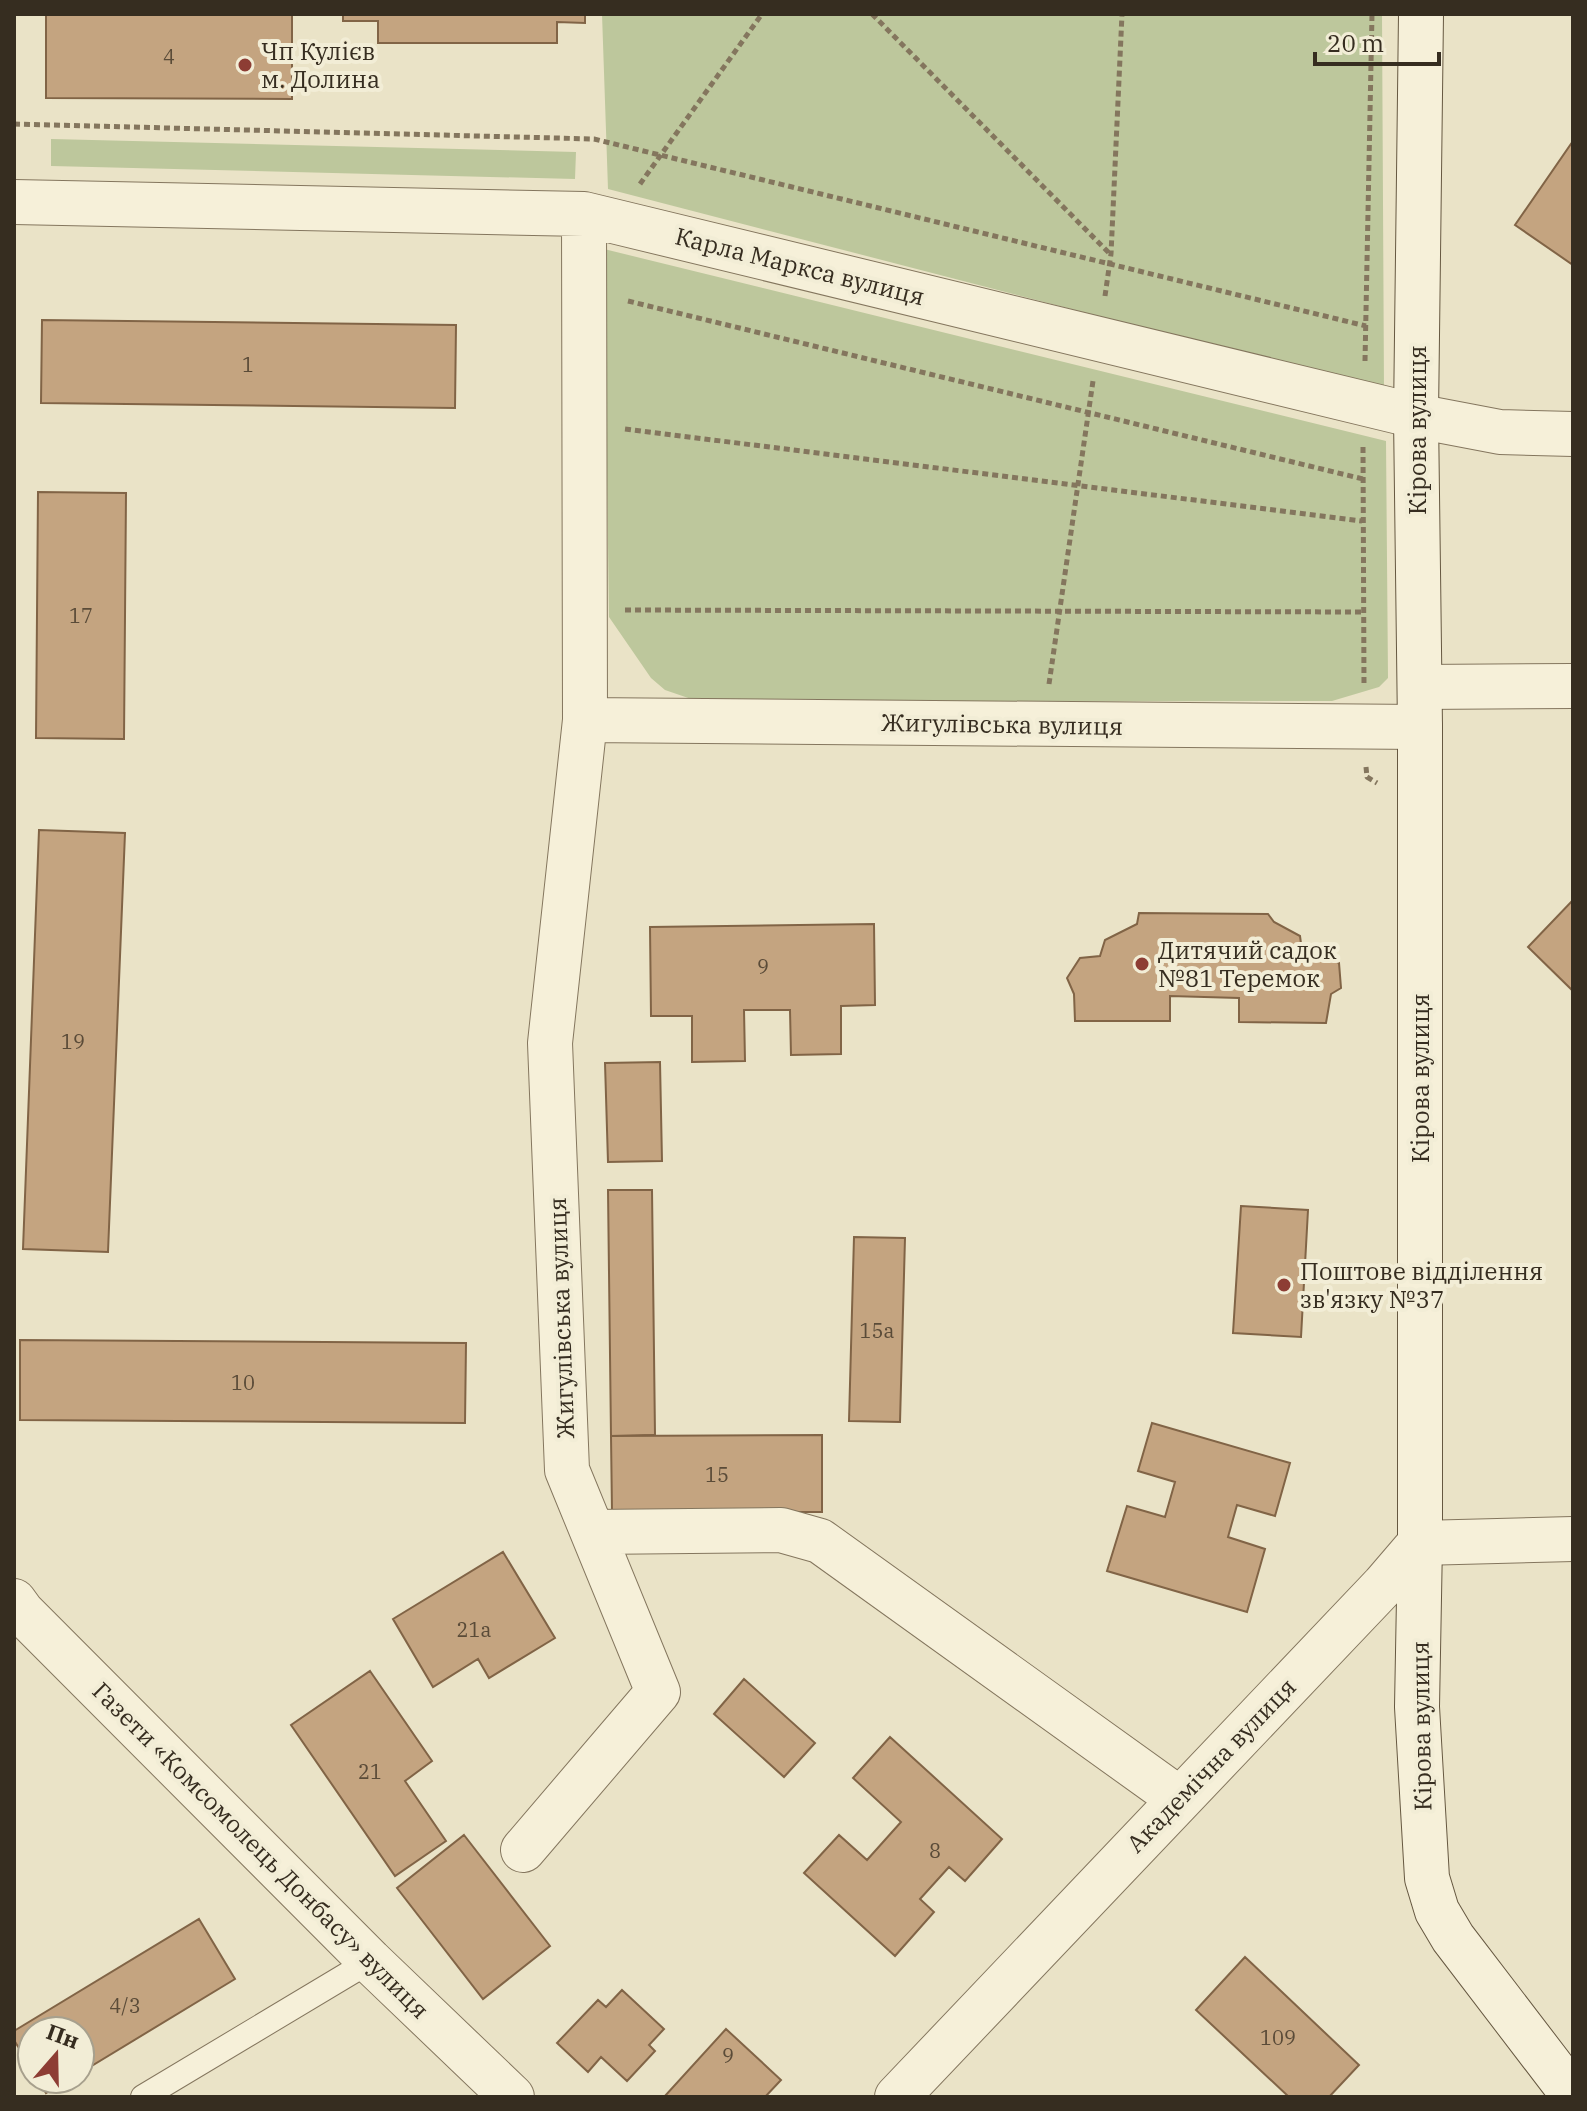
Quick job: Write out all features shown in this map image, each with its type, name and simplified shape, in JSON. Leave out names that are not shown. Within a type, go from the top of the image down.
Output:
[{"type":"street","name":"Кірова вулиця","points":[[1421,14],[1416,416],[1420,707],[1420,1543],[1417,1707],[1427,1878],[1437,1911],[1453,1938],[1573,2095]]},
{"type":"street","name":"Карла Маркса вулиця","points":[[14,202],[584,214],[1416,416],[1500,432],[1573,434]]},
{"type":"street","name":"Жигулівська вулиця","points":[[523,1850],[658,1692],[567,1470],[550,1043],[585,720],[584,214]]},
{"type":"street","name":"Жигулівська вулиця","points":[[585,720],[1420,707],[1573,686]]},
{"type":"street","points":[[593,1532],[781,1530],[820,1541],[1178,1798]]},
{"type":"street","points":[[1420,1543],[1573,1539]]},
{"type":"street","name":"Академічна вулиця","points":[[897,2097],[1178,1798],[1384,1585],[1420,1543]]},
{"type":"street","name":"Газети «Комсомолець Донбасу» вулиця","points":[[14,1601],[370,1961],[512,2097]]},
{"type":"lane","points":[[143,2097],[370,1961]]},
{"type":"path","points":[[633,226],[640,185],[762,14]]},
{"type":"path","points":[[872,14],[1111,254]]},
{"type":"path","points":[[584,610],[1362,612],[1372,14]]},
{"type":"path","points":[[14,124],[594,139],[1366,326]]},
{"type":"path","points":[[584,291],[1363,479]]},
{"type":"path","points":[[584,424],[1362,521]]},
{"type":"green space","points":[[602,14],[1382,14],[1384,390],[608,189]]},
{"type":"green space","points":[[51,139],[576,152],[575,179],[51,166]]},
{"type":"green space","points":[[604,249],[1386,441],[1388,678],[1379,687],[1332,701],[700,702],[665,690],[651,678],[609,617]]},
{"type":"building","points":[[46,14],[292,15],[292,99],[46,98]]},
{"type":"building","points":[[343,14],[585,14],[585,23],[557,22],[557,43],[378,43],[378,21],[343,21]]},
{"type":"building","points":[[1573,141],[1573,265],[1515,225]]},
{"type":"building","points":[[42,320],[456,325],[455,408],[41,403]]},
{"type":"building","points":[[38,492],[126,493],[124,739],[36,738]]},
{"type":"building","points":[[39,830],[125,833],[108,1252],[23,1249]]},
{"type":"building","points":[[1573,900],[1573,991],[1528,947]]},
{"type":"building","points":[[1139,913],[1268,914],[1274,922],[1300,936],[1302,951],[1323,955],[1339,963],[1341,988],[1331,994],[1326,1023],[1239,1022],[1239,998],[1170,996],[1170,1021],[1075,1021],[1074,994],[1067,978],[1080,958],[1100,956],[1105,940],[1137,924]]},
{"type":"building","points":[[874,924],[875,1005],[841,1006],[841,1054],[791,1055],[790,1010],[744,1010],[745,1061],[692,1062],[692,1016],[651,1016],[650,927]]},
{"type":"building","points":[[660,1062],[662,1161],[608,1162],[605,1063]]},
{"type":"building","points":[[608,1190],[652,1190],[655,1435],[611,1436]]},
{"type":"building","points":[[1241,1206],[1308,1210],[1301,1337],[1233,1333]]},
{"type":"building","points":[[854,1237],[905,1238],[900,1422],[849,1421]]},
{"type":"building","points":[[20,1340],[466,1343],[465,1423],[20,1420]]},
{"type":"building","points":[[1152,1423],[1290,1463],[1275,1516],[1237,1505],[1228,1537],[1265,1549],[1247,1612],[1107,1571],[1127,1506],[1165,1517],[1175,1482],[1138,1471]]},
{"type":"building","points":[[822,1435],[822,1512],[612,1512],[611,1436]]},
{"type":"building","points":[[503,1552],[555,1638],[489,1678],[478,1659],[433,1687],[393,1619]]},
{"type":"building","points":[[370,1671],[432,1761],[405,1781],[446,1841],[395,1876],[291,1725]]},
{"type":"building","points":[[744,1679],[815,1743],[784,1777],[714,1714]]},
{"type":"building","points":[[890,1737],[1002,1839],[965,1881],[949,1867],[920,1899],[934,1912],[895,1956],[804,1873],[839,1835],[867,1860],[901,1822],[853,1778]]},
{"type":"building","points":[[464,1835],[550,1946],[483,1999],[397,1888]]},
{"type":"building","points":[[199,1919],[235,1979],[96,2063],[96,2015],[40,2015]]},
{"type":"building","points":[[1245,1957],[1359,2065],[1329,2097],[1289,2097],[1196,2010]]},
{"type":"building","points":[[622,1990],[664,2029],[649,2045],[655,2051],[627,2081],[601,2057],[588,2072],[557,2043],[598,2000],[606,2007]]},
{"type":"building","points":[[726,2029],[781,2080],[765,2097],[664,2097]]},
{"type":"place","name":"Чп Кулієв м. Долина","points":[[245,65]]},
{"type":"place","name":"Дитячий садок №81 Теремок","points":[[1142,964]]},
{"type":"place","name":"Поштове відділення зв'язку №37","points":[[1284,1285]]}]
